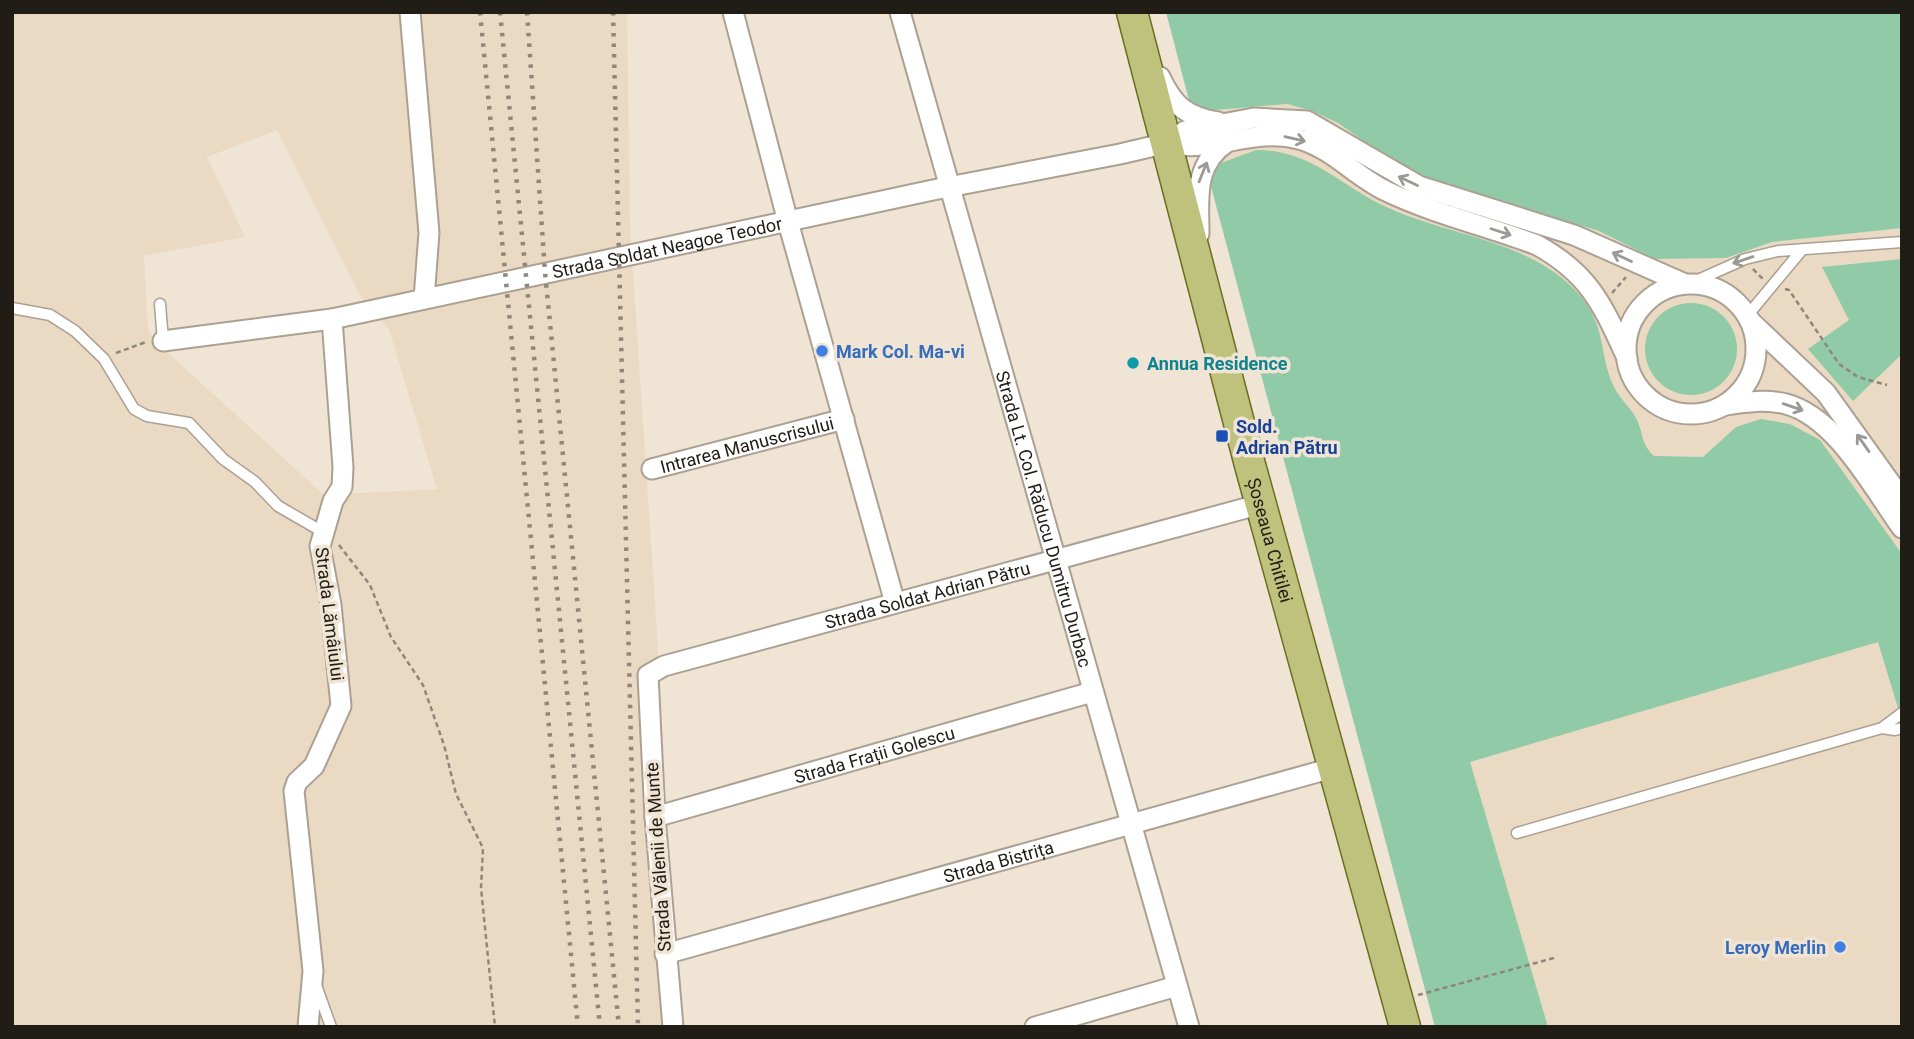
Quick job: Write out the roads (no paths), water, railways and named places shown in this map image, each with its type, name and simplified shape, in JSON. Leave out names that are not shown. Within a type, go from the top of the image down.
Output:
[{"type":"main road","name":"Șoseaua Chitilei","points":[[1132,12],[1332,768],[1402,1014]]},
{"type":"street","points":[[410,12],[429,233],[424,299]]},
{"type":"street","points":[[733,12],[788,222],[895,603]]},
{"type":"street","name":"Strada Lt. Col. Răducu Dumitru Durbac","points":[[900,12],[1189,1027]]},
{"type":"street","points":[[1132,12],[1170,99],[1195,116],[1225,132],[1299,139],[1320,148],[1383,190],[1514,236],[1556,255],[1585,280],[1602,303],[1627,358],[1633,379],[1646,396],[1664,408],[1684,414],[1706,413],[1726,405],[1771,401],[1787,404],[1821,421],[1902,528]]},
{"type":"street","points":[[1199,261],[1198,178],[1225,132],[1279,118],[1307,121],[1321,126],[1381,167],[1419,186],[1574,235],[1687,284]]},
{"type":"street","name":"Strada Soldat Neagoe Teodor","points":[[163,341],[332,319],[948,187],[1167,143],[1190,148],[1225,132]]},
{"type":"street","points":[[1627,358],[1631,324],[1640,309],[1668,288],[1687,284],[1703,285],[1728,296],[1826,393],[1902,499]]},
{"type":"street","points":[[1726,405],[1740,393],[1751,377],[1756,358],[1755,339],[1748,318]]},
{"type":"street","name":"Strada Lămâiului","points":[[308,1027],[313,971],[294,791],[297,782],[314,766],[341,705],[331,605],[320,553],[333,500],[342,487],[343,467],[332,319]]},
{"type":"street","name":"Intrarea Manuscrisului","points":[[652,469],[844,419]]},
{"type":"street","name":"Strada Soldat Adrian Pătru","points":[[646,686],[648,675],[655,669],[1261,504]]},
{"type":"street","name":"Strada Vălenii de Munte","points":[[646,686],[665,954],[673,1027]]},
{"type":"street","name":"Strada Frații Golescu","points":[[656,817],[1092,692]]},
{"type":"street","name":"Strada Bistrița","points":[[665,954],[1332,768]]},
{"type":"street","points":[[1035,1027],[1177,986]]},
{"type":"lane","points":[[1687,284],[1745,259],[1778,251],[1902,242]]},
{"type":"lane","points":[[1748,318],[1771,284],[1801,251]]},
{"type":"lane","points":[[160,304],[163,341]]},
{"type":"lane","points":[[12,308],[50,315],[88,341],[104,359],[134,409],[147,415],[189,424],[216,453],[255,482],[278,506],[323,532]]},
{"type":"lane","points":[[1517,832],[1882,728],[1902,713]]},
{"type":"lane","points":[[1882,728],[1902,728]]},
{"type":"lane","points":[[313,971],[331,1027]]},
{"type":"railway","points":[[480,12],[578,1027]]},
{"type":"railway","points":[[500,12],[600,1027]]},
{"type":"railway","points":[[527,12],[545,272],[619,1027]]},
{"type":"railway","points":[[613,12],[638,1027]]},
{"type":"place","name":"Mark Col. Ma-vi","points":[[822,351]]},
{"type":"place","name":"Annua Residence","points":[[1133,363]]},
{"type":"place","name":"Sold. Adrian Pătru","points":[[1222,436]]},
{"type":"place","name":"Leroy Merlin","points":[[1840,947]]}]
